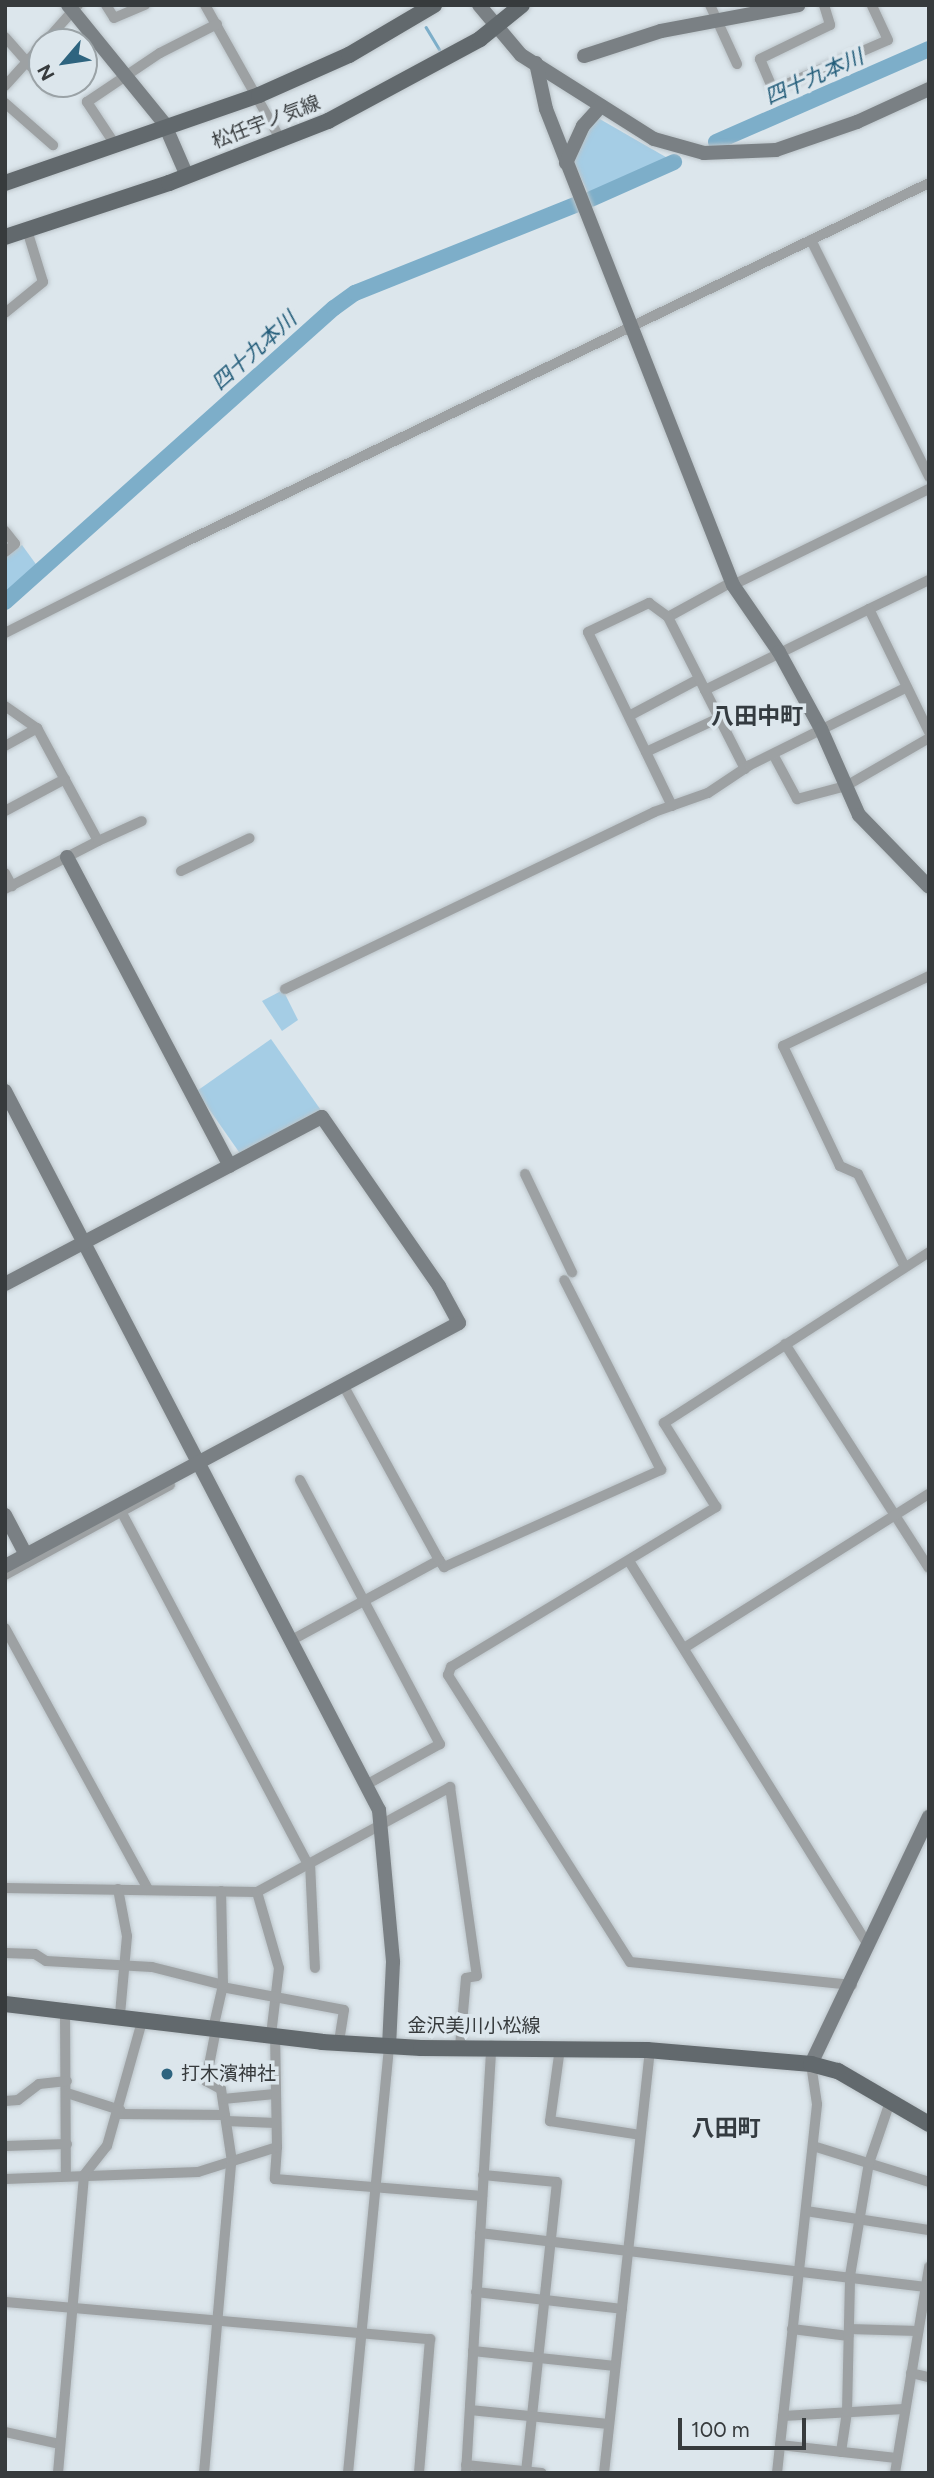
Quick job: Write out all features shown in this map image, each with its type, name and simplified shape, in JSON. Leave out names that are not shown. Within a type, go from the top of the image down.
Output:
[{"type":"main road","name":"松任宇ノ気線","points":[[5,237],[282,142],[370,101],[495,28],[522,5]]},
{"type":"main road","name":"松任宇ノ気線","points":[[5,183],[168,129],[260,95],[349,55],[428,7]]},
{"type":"main road","name":"金沢美川小松線","points":[[5,2004],[65,2008],[339,2043],[560,2048],[811,2064],[838,2071],[891,2099],[929,2124]]},
{"type":"street","points":[[106,5],[114,18],[145,5]]},
{"type":"street","points":[[205,5],[260,95],[282,142]]},
{"type":"street","points":[[479,5],[514,50],[654,139],[724,155],[776,150],[814,138],[929,89]]},
{"type":"street","points":[[710,5],[737,64]]},
{"type":"street","points":[[584,56],[631,39],[799,5]]},
{"type":"street","points":[[824,5],[830,26],[760,59],[773,90],[888,40],[872,5]]},
{"type":"street","points":[[56,28],[73,7],[168,129],[187,176]]},
{"type":"street","points":[[116,146],[87,102],[124,75],[217,24]]},
{"type":"street","points":[[5,37],[27,61],[5,86]]},
{"type":"street","points":[[536,63],[546,109],[566,163],[629,328],[733,584],[779,652],[821,729],[859,815],[929,887]]},
{"type":"street","points":[[5,103],[53,145]]},
{"type":"street","points":[[566,163],[583,126],[601,106]]},
{"type":"street","points":[[5,633],[929,183]]},
{"type":"street","points":[[5,313],[43,282],[27,230]]},
{"type":"street","points":[[811,240],[929,477]]},
{"type":"street","points":[[668,617],[929,489]]},
{"type":"street","points":[[5,531],[15,544],[5,552]]},
{"type":"street","points":[[629,716],[779,652],[929,580]]},
{"type":"street","points":[[672,806],[588,632],[649,603],[668,617],[745,769]]},
{"type":"street","points":[[869,609],[929,732]]},
{"type":"street","points":[[285,989],[672,806],[708,793],[745,769],[907,687]]},
{"type":"street","points":[[5,706],[37,729],[97,841]]},
{"type":"street","points":[[646,752],[719,718]]},
{"type":"street","points":[[5,746],[37,729]]},
{"type":"street","points":[[774,756],[797,799],[846,786],[929,738]]},
{"type":"street","points":[[5,811],[65,779]]},
{"type":"street","points":[[5,873],[9,888],[97,841],[142,821]]},
{"type":"street","points":[[181,871],[250,838]]},
{"type":"street","points":[[67,857],[230,1166]]},
{"type":"street","points":[[904,1265],[858,1174],[840,1166],[783,1046],[929,976]]},
{"type":"street","points":[[5,1091],[201,1464],[383,1822],[393,1962],[389,2046],[348,2473]]},
{"type":"street","points":[[5,1284],[322,1117],[439,1286],[458,1324],[201,1464],[122,1513],[5,1575]]},
{"type":"street","points":[[5,1566],[349,1389],[444,1567],[661,1470],[568,1276],[525,1174]]},
{"type":"street","points":[[852,1985],[630,1962],[448,1675],[451,1667],[716,1507],[664,1423],[904,1265],[929,1252]]},
{"type":"street","points":[[785,1344],[929,1568]]},
{"type":"street","points":[[300,1480],[440,1745],[366,1785]]},
{"type":"street","points":[[684,1648],[929,1494]]},
{"type":"street","points":[[122,1513],[309,1864],[315,1968]]},
{"type":"street","points":[[5,1516],[26,1555]]},
{"type":"street","points":[[290,1641],[439,1560]]},
{"type":"street","points":[[629,1561],[869,1946]]},
{"type":"street","points":[[5,1628],[148,1889]]},
{"type":"street","points":[[5,1888],[257,1892],[450,1787],[477,1976],[466,1978],[460,2047]]},
{"type":"street","points":[[777,2473],[817,2104],[811,2064],[852,1985],[929,1817]]},
{"type":"street","points":[[118,1889],[127,1936],[120,2015]]},
{"type":"street","points":[[204,2473],[232,2162],[221,2089],[206,2081],[223,1986],[221,1891]]},
{"type":"street","points":[[257,1892],[279,1968],[273,2035],[277,2147],[275,2179],[482,2196]]},
{"type":"street","points":[[5,1953],[126,1968],[152,1968],[223,1986],[344,2010],[339,2043]]},
{"type":"street","points":[[65,2008],[66,2175]]},
{"type":"street","points":[[58,2473],[84,2175],[107,2146],[119,2112],[143,2018]]},
{"type":"street","points":[[491,2046],[466,2469],[542,2473]]},
{"type":"street","points":[[560,2048],[550,2121],[640,2135]]},
{"type":"street","points":[[604,2473],[649,2052]]},
{"type":"street","points":[[5,2101],[18,2100],[38,2084],[67,2087],[119,2112],[276,2123]]},
{"type":"street","points":[[223,2099],[275,2094]]},
{"type":"street","points":[[841,2452],[847,2412],[850,2276],[869,2162],[891,2099]]},
{"type":"street","points":[[5,2146],[66,2144]]},
{"type":"street","points":[[813,2146],[929,2182]]},
{"type":"street","points":[[5,2179],[198,2172],[277,2147]]},
{"type":"street","points":[[483,2175],[557,2182],[526,2471]]},
{"type":"street","points":[[806,2211],[861,2217],[929,2230]]},
{"type":"street","points":[[480,2233],[798,2269],[926,2287]]},
{"type":"street","points":[[895,2473],[929,2267]]},
{"type":"street","points":[[476,2292],[622,2309]]},
{"type":"street","points":[[5,2302],[430,2339],[419,2473]]},
{"type":"street","points":[[792,2329],[849,2333],[918,2331]]},
{"type":"street","points":[[473,2351],[615,2366]]},
{"type":"street","points":[[911,2373],[929,2376]]},
{"type":"street","points":[[783,2416],[904,2409]]},
{"type":"street","points":[[470,2410],[608,2424]]},
{"type":"street","points":[[5,2432],[60,2444]]},
{"type":"street","points":[[780,2445],[896,2458]]},
{"type":"shaded area","points":[[598,118],[671,160],[588,193],[573,160],[586,131]]},
{"type":"shaded area","points":[[22,545],[38,567],[5,598],[5,558]]},
{"type":"shaded area","points":[[283,990],[298,1020],[282,1031],[262,1001]]},
{"type":"shaded area","points":[[271,1039],[321,1111],[247,1163],[196,1091]]},
{"type":"waterway","points":[[426,27],[439,49]]},
{"type":"waterway","name":"四十九本川","points":[[716,142],[929,49]]},
{"type":"waterway","name":"四十九本川","points":[[591,199],[674,162]]},
{"type":"waterway","name":"四十九本川","points":[[5,602],[334,308],[355,293],[577,204]]},
{"type":"place","name":"打木濱神社","points":[[167,2074]]},
{"type":"district","name":"八田中町","points":[[757,716]]},
{"type":"district","name":"八田町","points":[[726,2128]]}]
